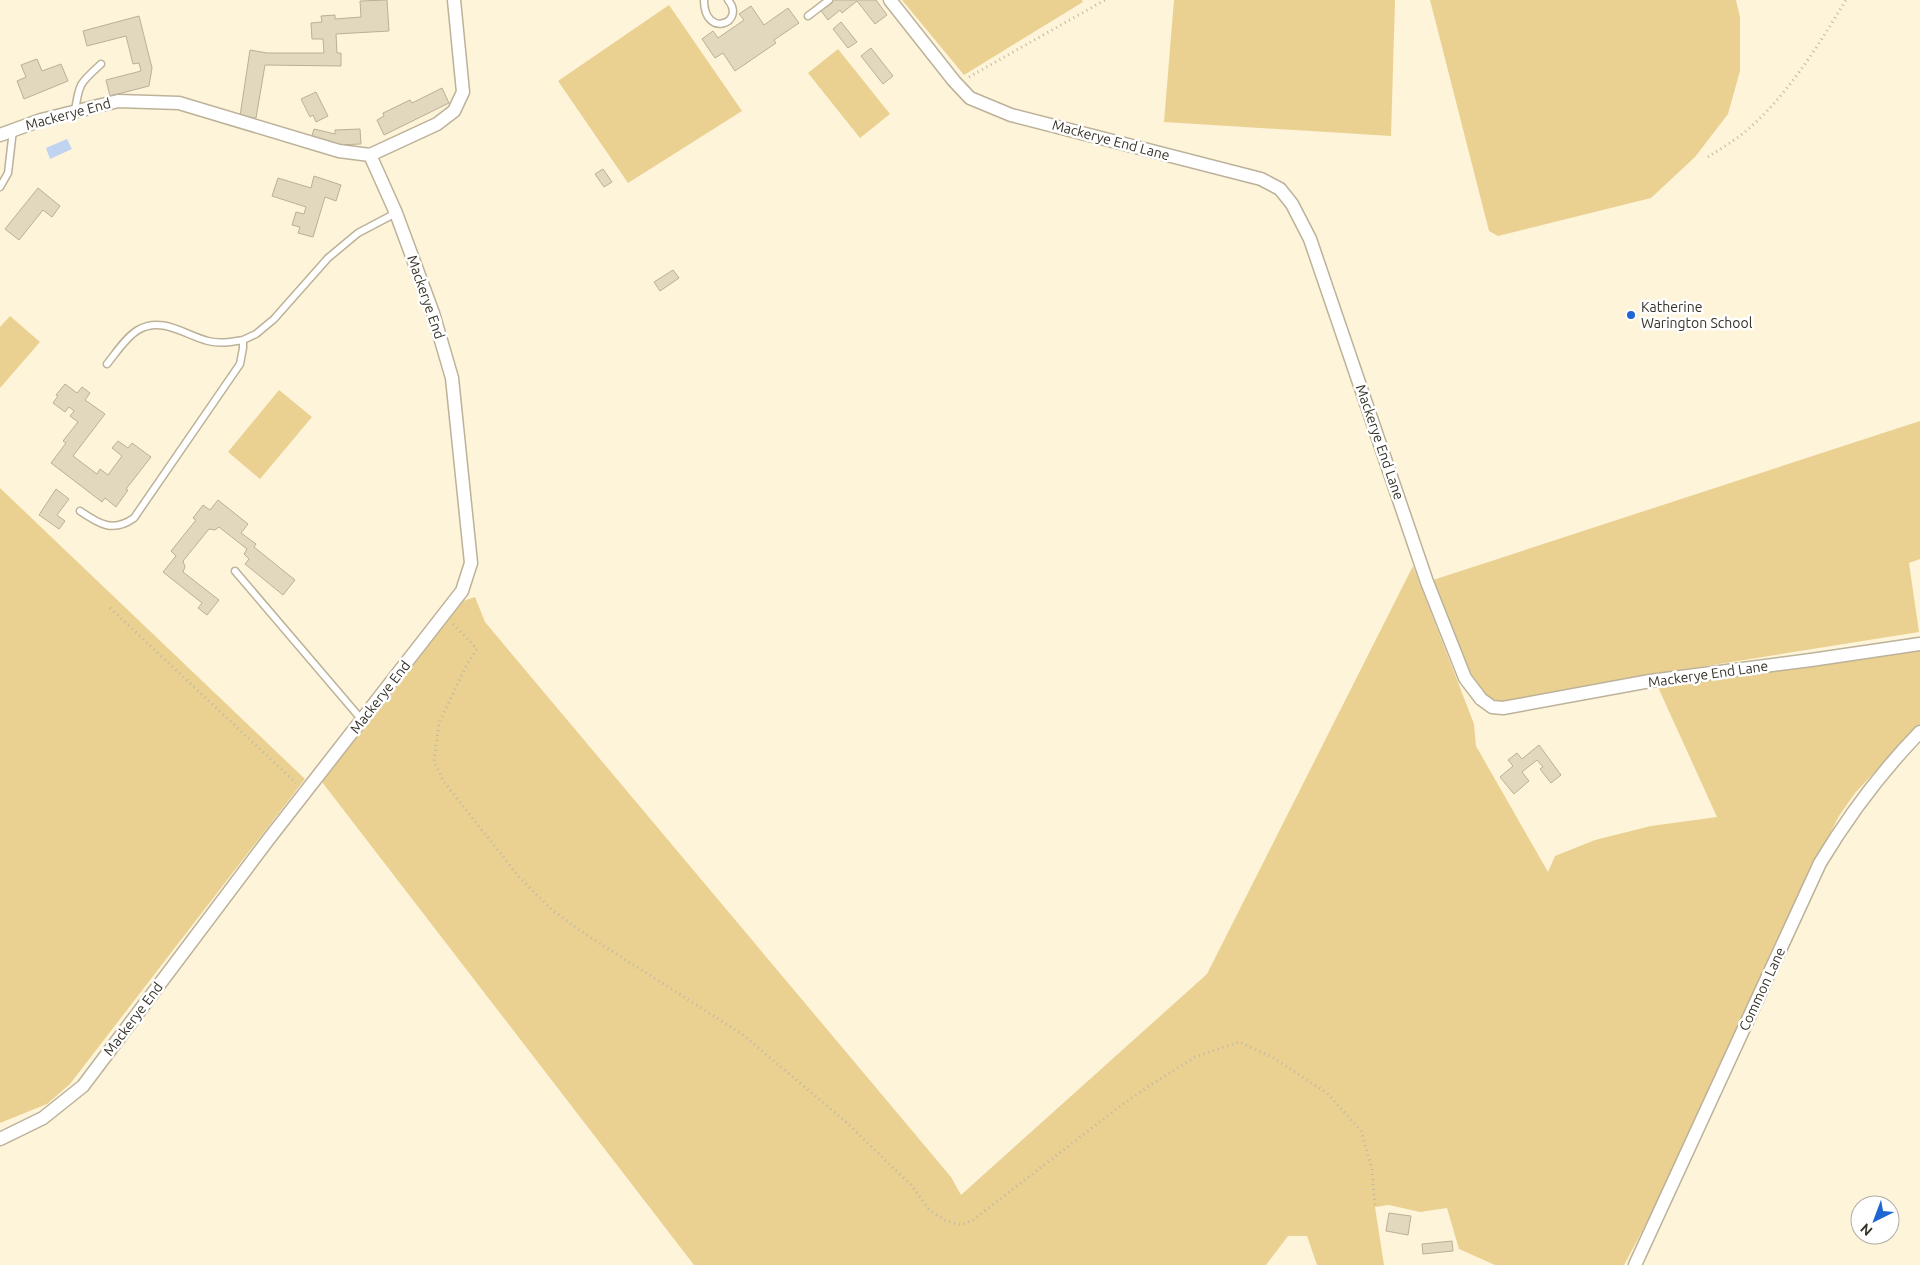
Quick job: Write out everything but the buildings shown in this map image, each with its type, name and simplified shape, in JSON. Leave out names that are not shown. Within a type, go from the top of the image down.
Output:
[{"type":"street","points":[[370,155],[437,124],[454,111],[463,92],[454,0]]},
{"type":"street","name":"Mackerye End Lane","points":[[890,0],[954,81],[970,98],[1012,115],[1261,179],[1280,190],[1292,204],[1310,238],[1427,582],[1465,678],[1481,699],[1492,707],[1503,708],[1650,681],[1920,644]]},
{"type":"street","name":"Mackerye End","points":[[0,136],[75,111],[118,101],[178,103],[339,151],[370,155],[396,214],[433,313],[452,378],[472,563],[462,591],[445,614],[305,792],[83,1086],[43,1118],[0,1139]]},
{"type":"street","name":"Common Lane","points":[[1635,1265],[1820,863],[1874,782],[1920,732]]},
{"type":"lane","points":[[704,0],[706,13],[710,20],[720,25],[730,19],[734,13],[733,7],[728,0]]},
{"type":"lane","points":[[808,16],[829,0]]},
{"type":"lane","points":[[75,111],[78,89],[84,79],[101,64]]},
{"type":"lane","points":[[0,187],[8,174],[14,130]]},
{"type":"lane","points":[[107,364],[136,331],[148,325],[159,324],[209,341],[226,343],[243,340],[256,334],[274,319],[328,258],[358,233],[396,214]]},
{"type":"lane","points":[[80,511],[96,521],[112,526],[125,524],[134,518],[240,364],[243,340]]},
{"type":"lane","points":[[235,571],[362,720]]},
{"type":"path","points":[[954,81],[969,77],[1105,0]]},
{"type":"path","points":[[1708,157],[1746,131],[1781,95],[1814,54],[1846,0]]},
{"type":"path","points":[[110,608],[305,792]]},
{"type":"path","points":[[445,614],[476,649],[439,723],[434,760],[444,782],[519,877],[552,910],[582,932],[742,1034],[845,1121],[911,1185],[929,1209],[944,1220],[962,1225],[973,1220],[1149,1086],[1195,1057],[1239,1042],[1272,1057],[1327,1093],[1361,1131],[1372,1169],[1375,1206]]},
{"type":"shaded area","points":[[902,0],[1082,0],[1083,2],[964,75]]},
{"type":"shaded area","points":[[1174,0],[1395,0],[1391,136],[1164,122]]},
{"type":"shaded area","points":[[1430,0],[1736,0],[1740,17],[1740,71],[1728,114],[1695,157],[1651,198],[1498,236],[1489,231]]},
{"type":"shaded area","points":[[669,5],[742,111],[628,183],[558,81]]},
{"type":"shaded area","points":[[838,49],[890,114],[860,138],[808,73]]},
{"type":"shaded area","points":[[10,316],[40,342],[0,388],[0,327]]},
{"type":"shaded area","points":[[279,390],[312,417],[260,479],[228,452]]},
{"type":"shaded area","points":[[1920,421],[1920,559],[1909,563],[1919,632],[1694,668],[1499,703],[1487,696],[1470,673],[1455,642],[1433,580]]},
{"type":"shaded area","points":[[0,488],[305,779],[70,1084],[47,1104],[0,1123]]},
{"type":"shaded area","points":[[1413,566],[1474,724],[1476,746],[1548,872],[1555,856],[1595,840],[1651,826],[1717,817],[1657,685],[1805,668],[1920,650],[1920,724],[1855,793],[1839,816],[1794,904],[1652,1213],[1624,1265],[1495,1265],[1459,1249],[1447,1208],[1420,1212],[1389,1205],[1375,1207],[1384,1265],[1317,1265],[1307,1236],[1288,1236],[1266,1265],[694,1265],[322,782],[463,601],[475,597],[485,622],[951,1177],[961,1195],[1207,974]]},
{"type":"water","points":[[67,139],[72,149],[50,159],[46,148]]},
{"type":"place","name":"Katherine Warington School","points":[[1631,315]]}]
